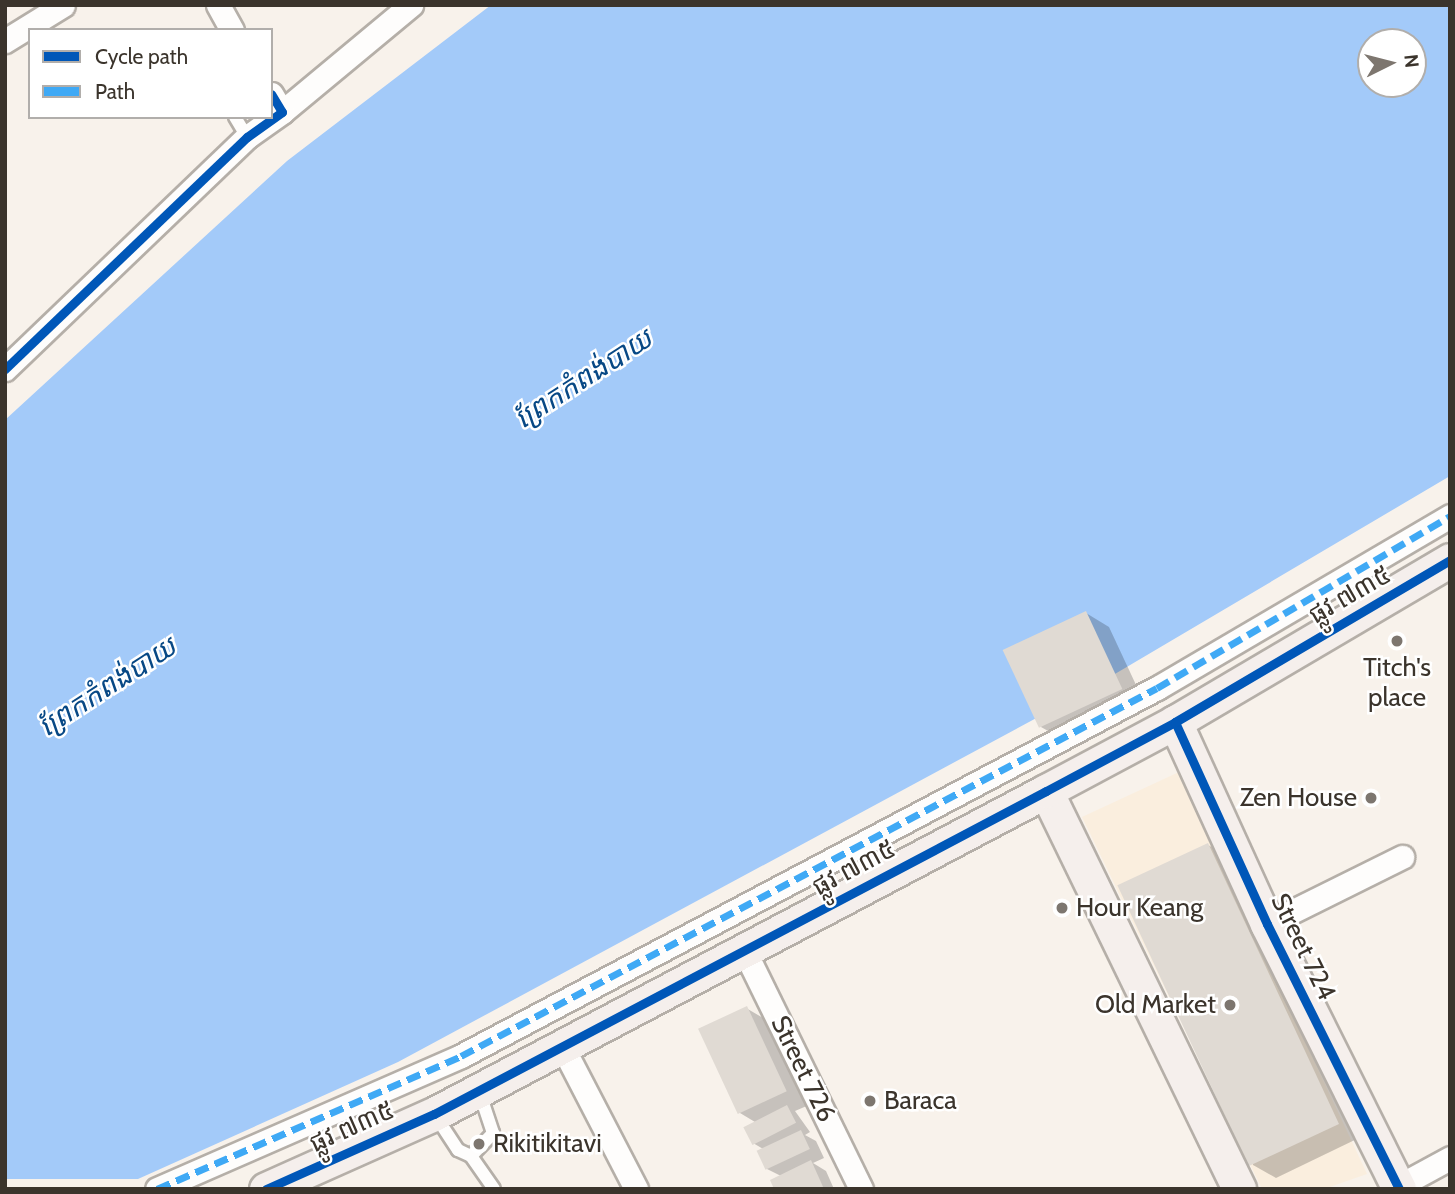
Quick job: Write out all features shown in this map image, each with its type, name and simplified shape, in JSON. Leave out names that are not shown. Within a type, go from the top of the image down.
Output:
[{"type":"street","points":[[5,41],[63,5]]},
{"type":"street","points":[[218,5],[231,28]]},
{"type":"street","points":[[276,103],[411,5]]},
{"type":"street","points":[[5,369],[247,137],[262,119]]},
{"type":"street","points":[[158,1189],[461,1056],[1157,688],[1450,516]]},
{"type":"street","name":"ផ្លូវ ៧៣៥","points":[[278,1186],[434,1114],[1175,722],[1447,569]]},
{"type":"street","name":"Street 724","points":[[1175,722],[1267,924],[1397,1188]]},
{"type":"street","points":[[1045,791],[1239,1189]]},
{"type":"street","points":[[1267,924],[1402,857]]},
{"type":"street","name":"Street 726","points":[[744,950],[861,1189]]},
{"type":"street","points":[[562,1046],[636,1189]]},
{"type":"street","points":[[1397,1188],[1450,1157]]},
{"type":"lane","points":[[235,119],[247,137]]},
{"type":"lane","points":[[471,1156],[493,1133],[478,1090]]},
{"type":"lane","points":[[434,1114],[458,1150],[471,1156],[494,1189]]},
{"type":"shaded area","name":"Old Market","points":[[1179,772],[1367,1174],[1324,1189],[1262,1189],[1082,817]]},
{"type":"water","name":"ព្រែកកំពង់បាយ","points":[[491,5],[1450,5],[1450,476],[1081,694],[398,1062],[138,1179],[5,1179],[5,420],[287,161]]},
{"type":"building","points":[[1086,611],[1122,689],[1039,728],[1003,650]]},
{"type":"building","name":"Old Market","points":[[1208,843],[1339,1124],[1248,1166],[1117,885]]},
{"type":"building","points":[[747,1006],[787,1091],[738,1114],[698,1029]]},
{"type":"building","points":[[787,1105],[796,1123],[752,1145],[743,1127]]},
{"type":"building","points":[[801,1130],[810,1149],[765,1170],[757,1151]]},
{"type":"building","points":[[811,1160],[824,1189],[774,1189],[770,1180]]},
{"type":"marked path","points":[[157,1189],[461,1056],[1157,688],[1450,516]]},
{"type":"cycle path","points":[[273,97],[282,112],[273,118]]},
{"type":"cycle path","points":[[5,369],[247,137],[272,119]]},
{"type":"cycle path","points":[[266,1189],[434,1114],[1046,791],[1175,722],[1450,560]]},
{"type":"cycle path","points":[[1175,722],[1267,924],[1399,1189]]},
{"type":"place","name":"Titch's place","points":[[1397,641]]},
{"type":"place","name":"Zen House","points":[[1371,798]]},
{"type":"place","name":"Hour Keang","points":[[1062,908]]},
{"type":"place","name":"Old Market","points":[[1230,1005]]},
{"type":"place","name":"Baraca","points":[[870,1101]]},
{"type":"place","name":"Rikitikitavi","points":[[479,1144]]}]
